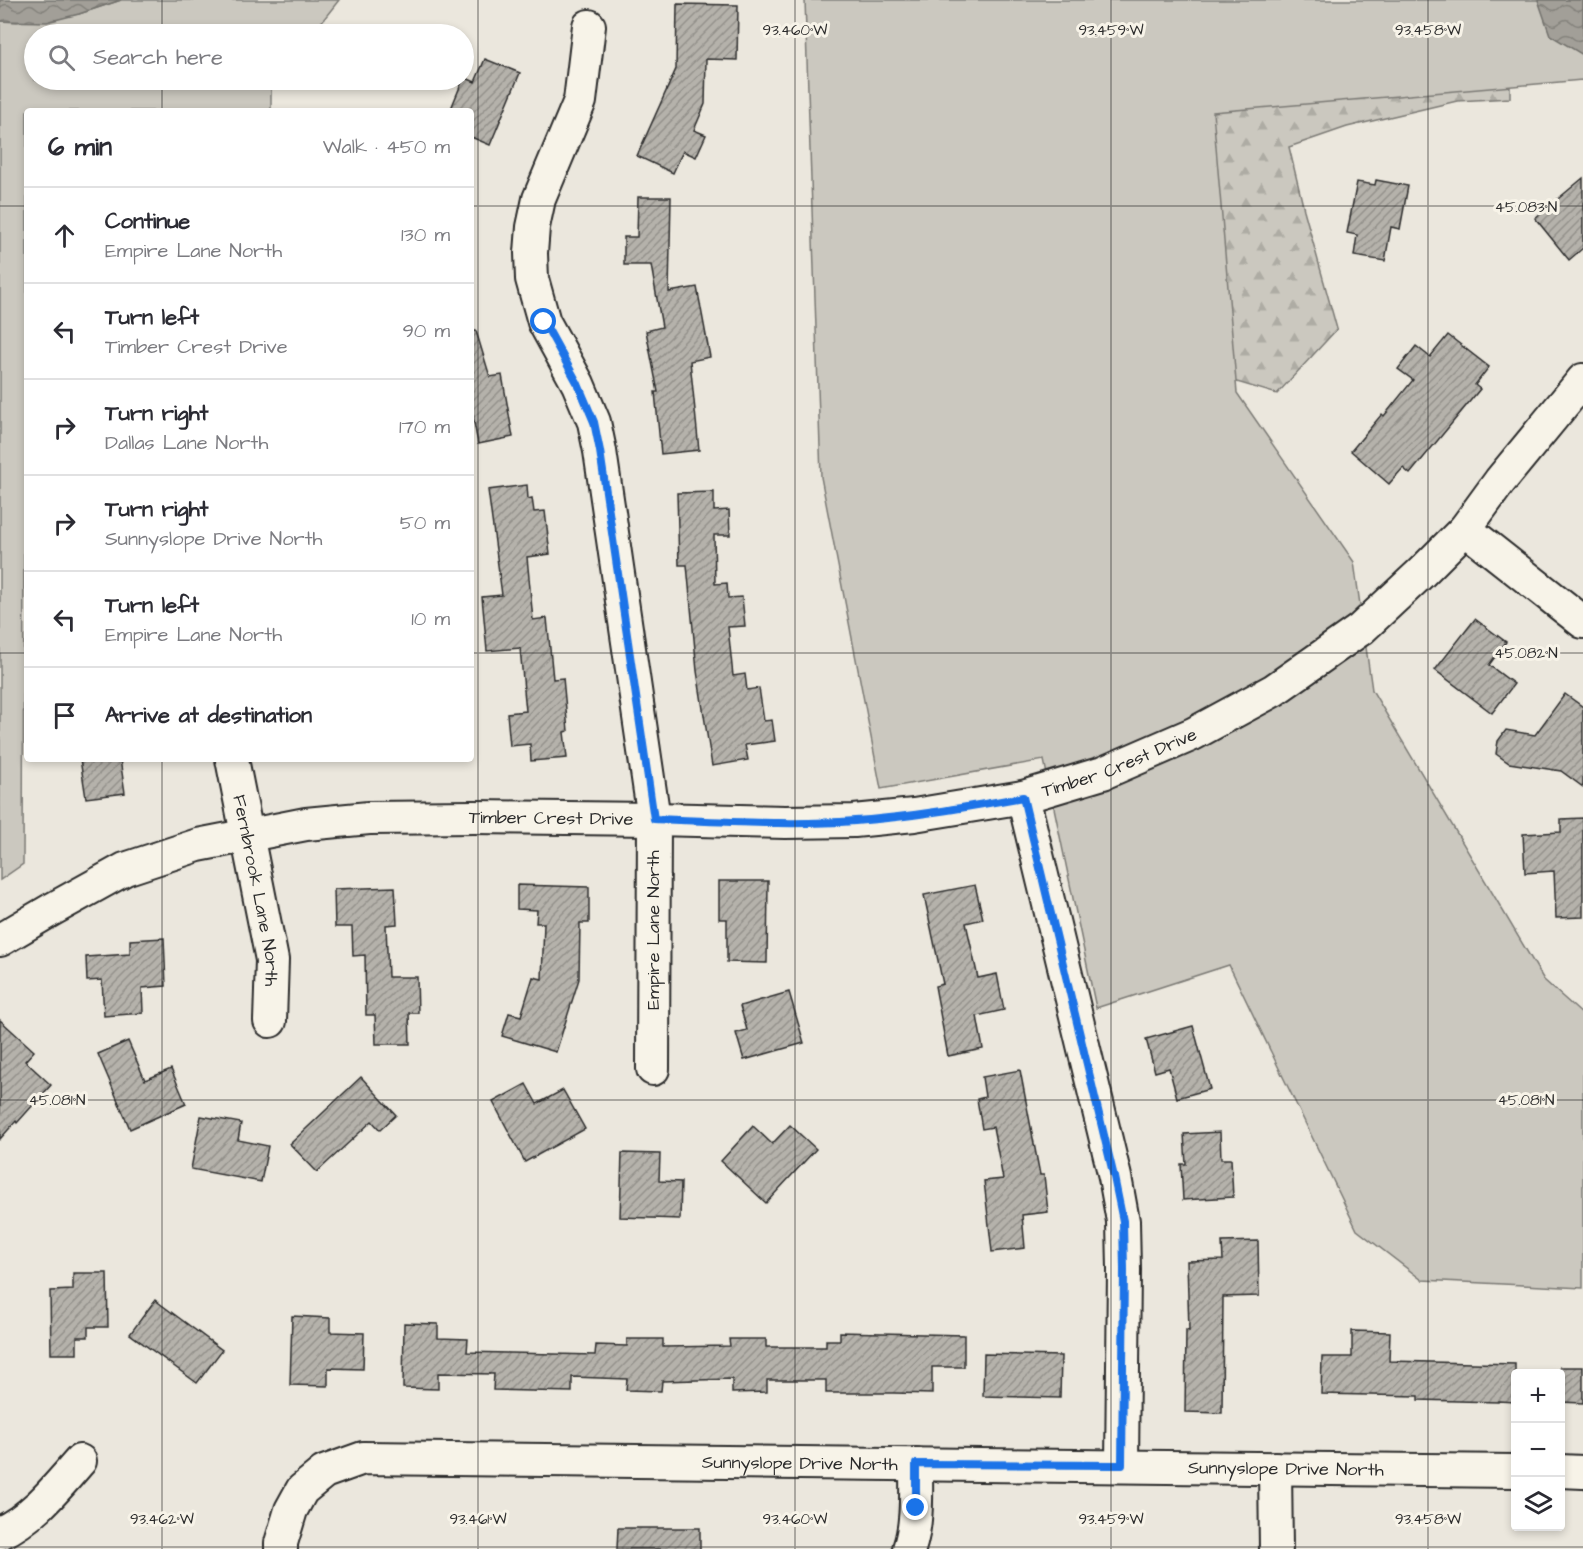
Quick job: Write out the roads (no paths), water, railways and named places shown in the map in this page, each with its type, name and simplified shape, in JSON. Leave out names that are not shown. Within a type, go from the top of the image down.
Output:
[{"type":"street","name":"Empire Lane North","points":[[589,26],[580,101],[539,199],[533,227],[532,279],[544,322],[578,384],[594,422],[600,451],[654,819],[653,1069]]},
{"type":"street","name":"Timber Crest Drive","points":[[0,940],[125,869],[198,845],[306,824],[369,818],[474,817],[854,821],[914,815],[1023,797],[1103,773],[1193,735],[1274,690],[1361,629],[1465,528],[1583,380]]},
{"type":"street","points":[[1465,528],[1583,622]]},
{"type":"street","name":"Fernbrook Lane North","points":[[233,762],[272,960],[270,1021]]},
{"type":"street","points":[[1023,797],[1112,1166],[1123,1221],[1122,1465]]},
{"type":"street","name":"Sunnyslope Drive North","points":[[281,1549],[291,1510],[302,1490],[324,1472],[363,1458],[1511,1471]]},
{"type":"street","points":[[0,1533],[13,1527],[49,1497],[80,1461]]},
{"type":"street","points":[[909,1549],[916,1508],[916,1464]]},
{"type":"street","points":[[1275,1468],[1276,1549]]},
{"type":"street","points":[[1565,1472],[1583,1472]]},
{"type":"water","points":[[0,0],[121,0],[47,22],[0,21]]},
{"type":"water","points":[[1538,0],[1583,0],[1583,55],[1550,35]]}]
